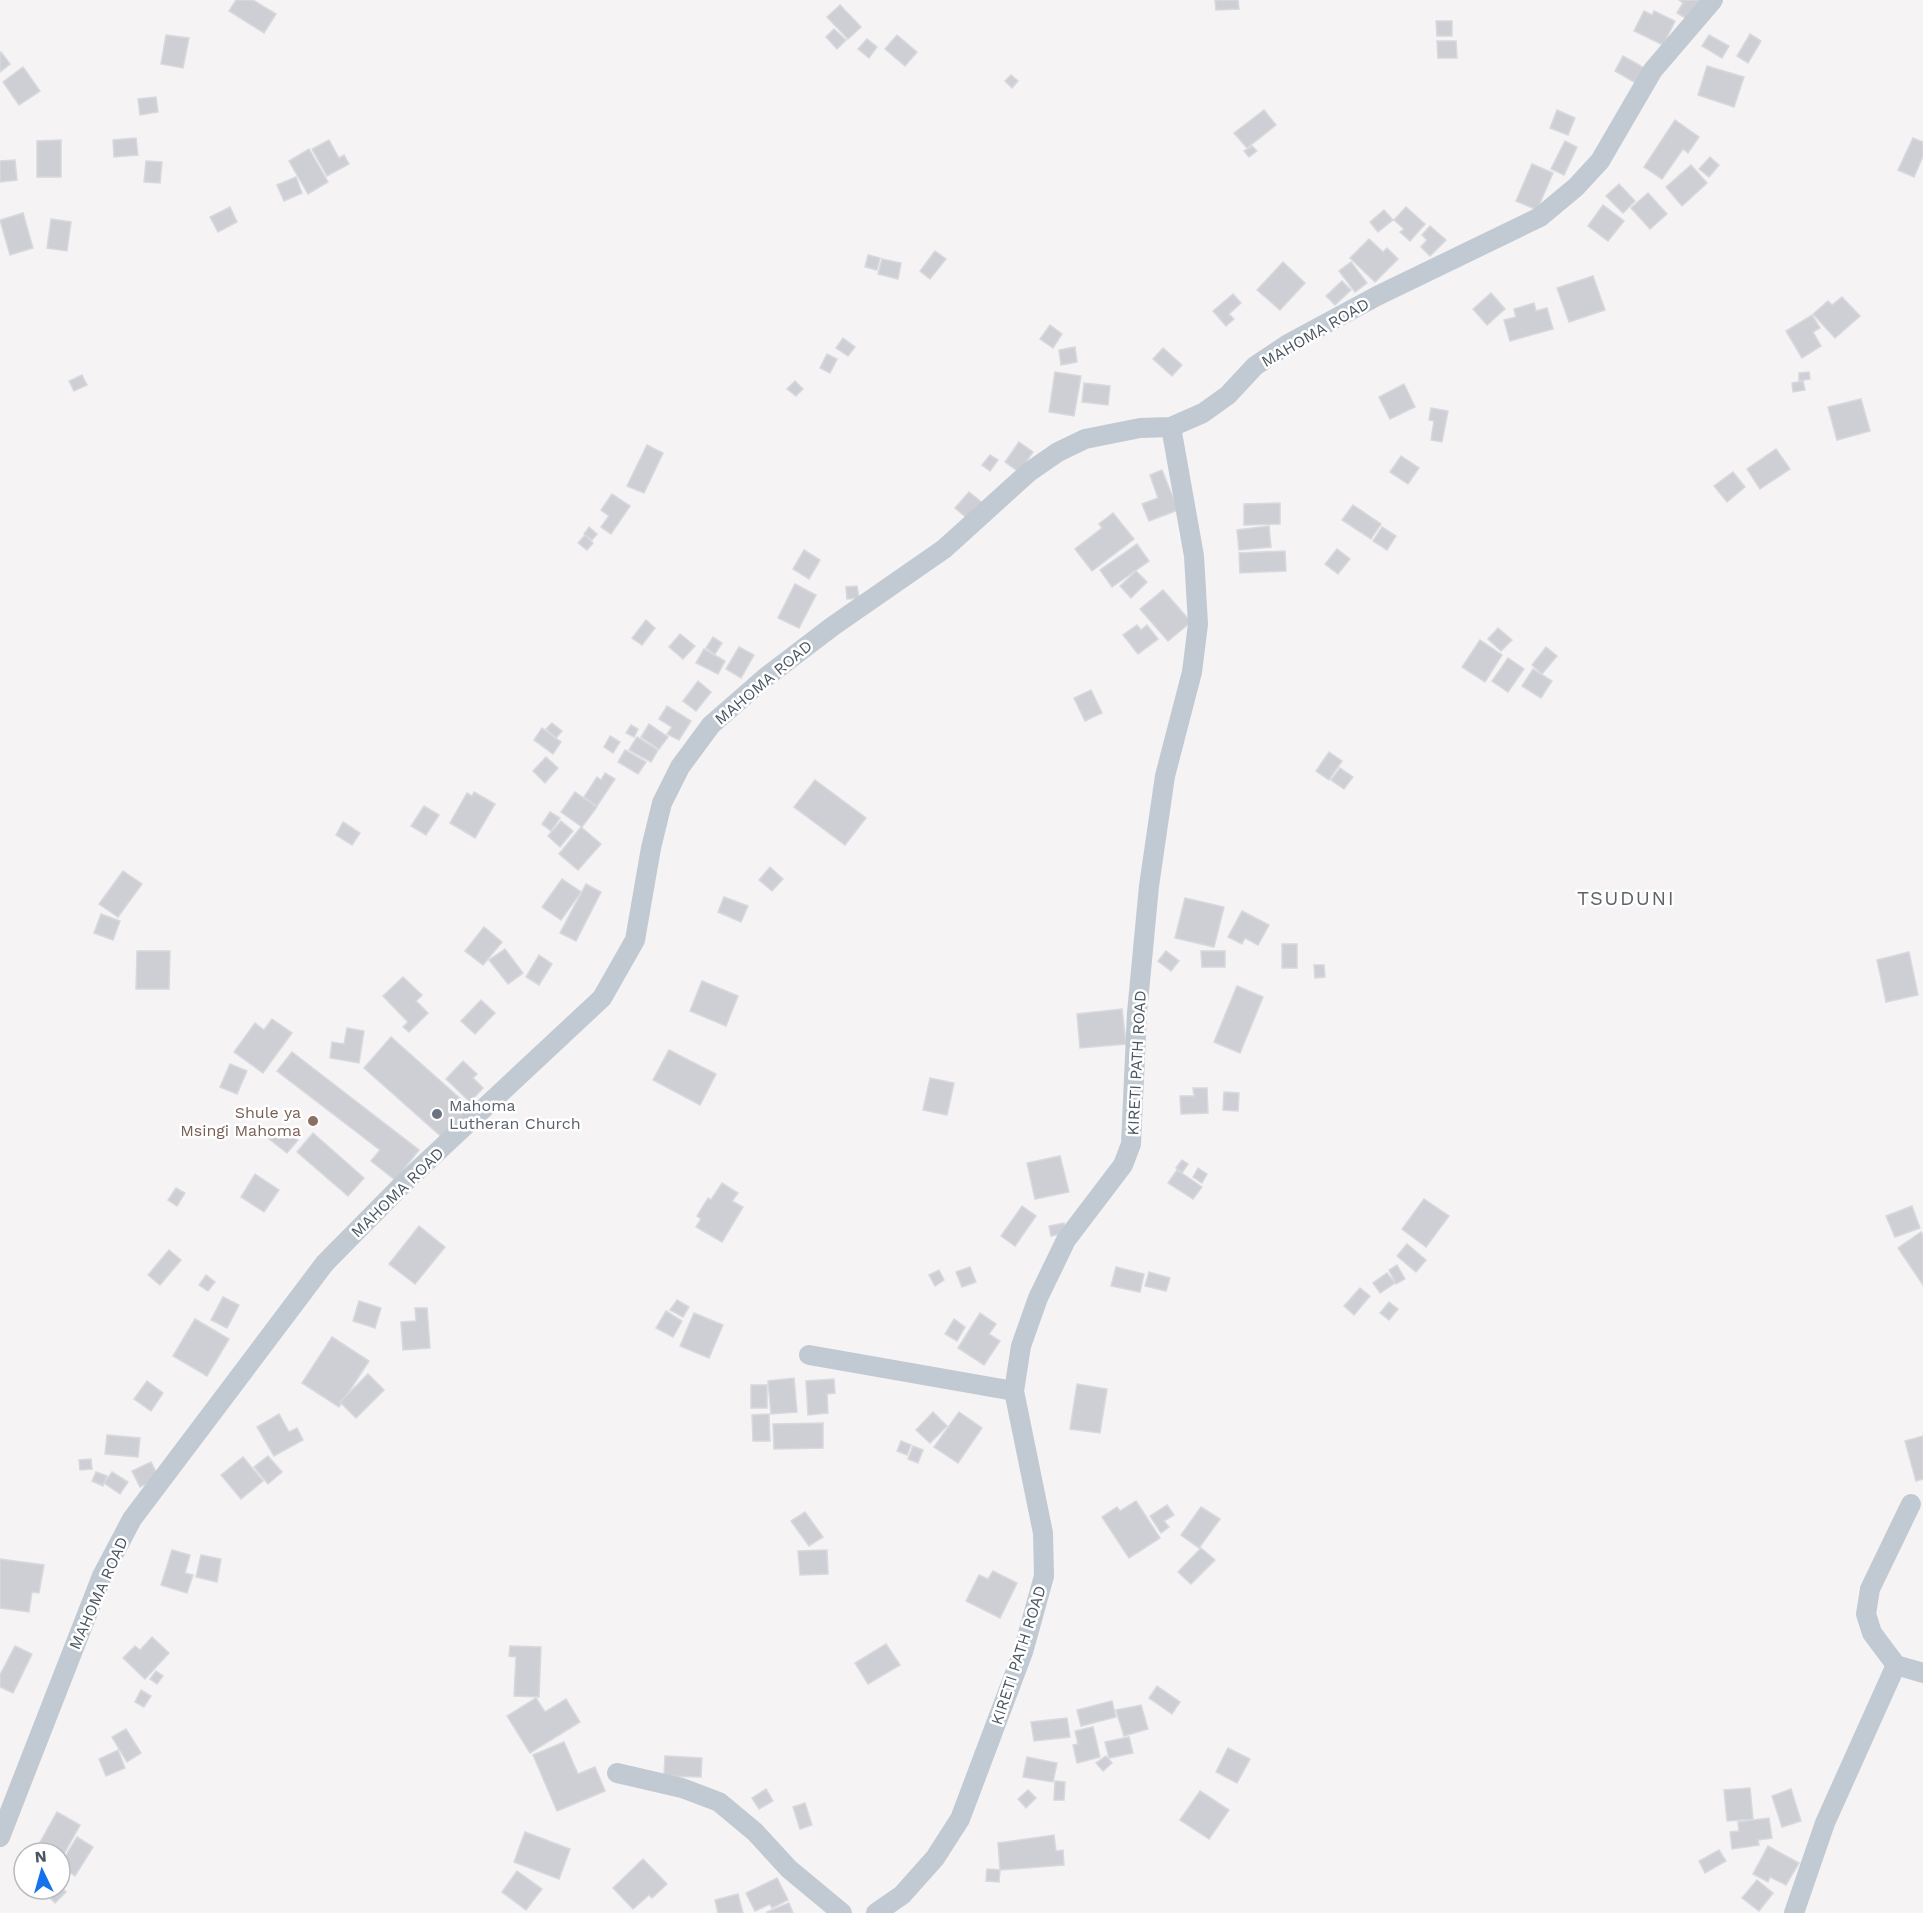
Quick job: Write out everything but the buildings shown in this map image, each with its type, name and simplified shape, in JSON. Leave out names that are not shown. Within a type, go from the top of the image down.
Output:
[{"type":"street","name":"MAHOMA ROAD","points":[[0,1837],[102,1576],[132,1519],[325,1263],[406,1181],[602,998],[635,940],[651,848],[662,803],[680,767],[711,725],[766,677],[833,626],[944,549],[1029,472],[1058,452],[1085,439],[1140,428],[1171,427],[1203,413],[1228,395],[1255,366],[1288,344],[1377,296],[1540,217],[1576,187],[1599,160],[1653,70],[1713,0]]},
{"type":"street","name":"KIRETI PATH ROAD","points":[[876,1913],[902,1895],[929,1866],[960,1819],[1023,1652],[1044,1576],[1042,1533],[1014,1391],[1021,1346],[1038,1298],[1066,1240],[1123,1165],[1131,1144],[1137,1013],[1149,886],[1165,776],[1192,672],[1198,624],[1194,556],[1171,427]]},
{"type":"street","points":[[809,1355],[1014,1391]]},
{"type":"street","points":[[1911,1504],[1870,1589],[1866,1614],[1872,1634],[1896,1665],[1923,1673]]},
{"type":"street","points":[[1794,1913],[1825,1822],[1896,1665]]},
{"type":"street","points":[[617,1773],[682,1788],[719,1802],[755,1832],[789,1869],[842,1913]]},
{"type":"place","name":"Mahoma Lutheran Church","points":[[437,1114]]},
{"type":"place","name":"Shule ya Msingi Mahoma","points":[[313,1121]]},
{"type":"district","name":"TSUDUNI","points":[[1626,898]]}]
